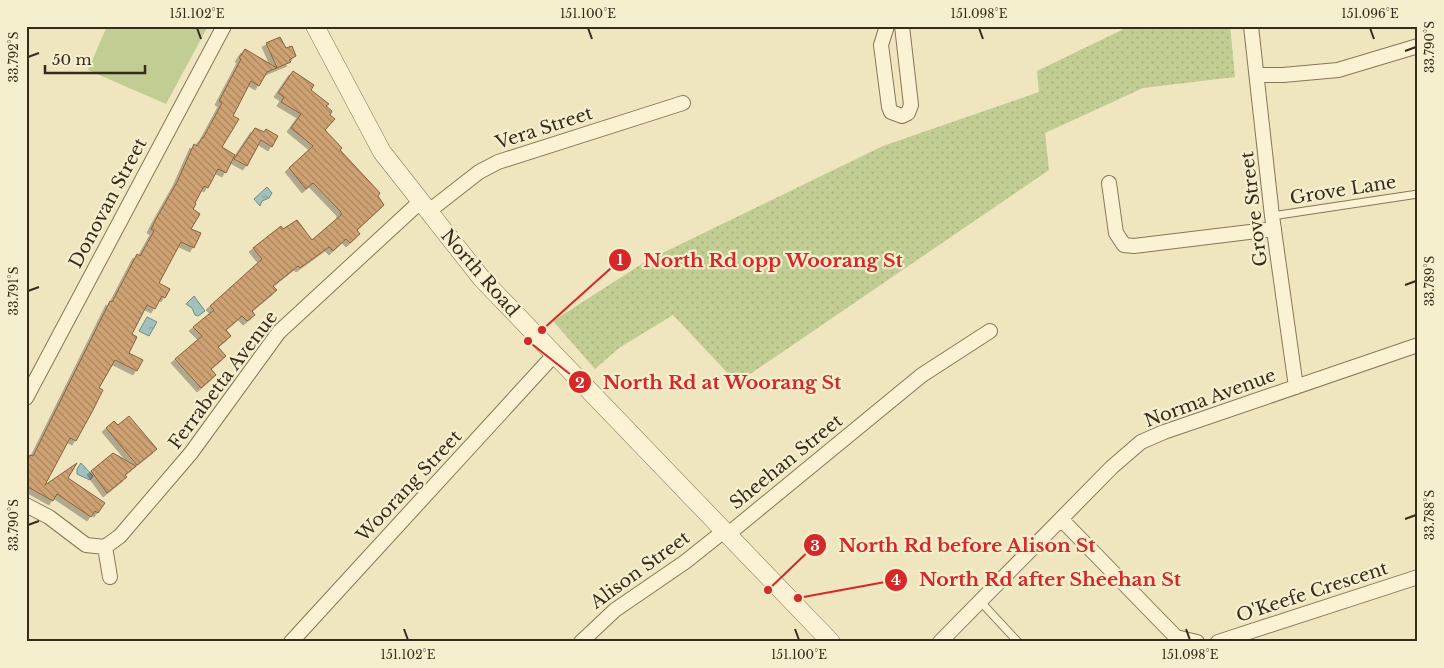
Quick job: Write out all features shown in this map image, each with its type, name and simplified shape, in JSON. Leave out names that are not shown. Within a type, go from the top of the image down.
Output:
[{"type":"street","name":"Donovan Street","points":[[26,398],[224,26]]},
{"type":"street","name":"North Road","points":[[315,26],[382,152],[482,279],[830,642]]},
{"type":"street","points":[[887,26],[881,45],[889,107],[891,112],[902,116],[908,113],[911,105],[902,26]]},
{"type":"street","name":"Grove Street","points":[[1252,26],[1273,222],[1296,387]]},
{"type":"street","points":[[1257,76],[1283,76],[1338,70],[1418,46]]},
{"type":"street","name":"Vera Street","points":[[425,206],[498,162],[683,103]]},
{"type":"street","points":[[1109,184],[1116,233],[1124,245],[1134,246],[1273,222]]},
{"type":"street","name":"Ferrabetta Avenue","points":[[105,547],[120,536],[191,453],[279,332],[425,206]]},
{"type":"street","name":"Sheehan Street","points":[[725,533],[922,375],[990,331]]},
{"type":"street","name":"Norma Avenue","points":[[940,642],[979,600],[1112,467],[1142,442],[1418,345]]},
{"type":"street","name":"Woorang Street","points":[[291,642],[554,355]]},
{"type":"street","points":[[26,505],[48,517],[86,545],[105,547],[110,576]]},
{"type":"street","points":[[1061,519],[1176,637],[1197,642]]},
{"type":"street","name":"Alison Street","points":[[581,642],[615,610],[725,533]]},
{"type":"street","name":"O'Keefe Crescent","points":[[1218,642],[1418,577]]},
{"type":"lane","name":"Grove Lane","points":[[1273,222],[1418,194]]},
{"type":"lane","points":[[979,600],[1018,642]]},
{"type":"green space","points":[[107,26],[208,26],[166,104],[88,70]]},
{"type":"green space","points":[[1130,26],[1230,26],[1235,77],[1143,88],[1045,133],[1049,170],[737,383],[673,315],[619,348],[595,369],[553,321],[648,260],[883,146],[1039,92],[1037,71]]},
{"type":"water","points":[[267,187],[272,193],[269,198],[262,201],[260,206],[254,199]]},
{"type":"water","points":[[194,296],[205,311],[198,316],[186,304]]},
{"type":"water","points":[[147,317],[157,322],[149,336],[139,331]]},
{"type":"water","points":[[81,463],[93,476],[90,480],[77,474],[77,469]]},
{"type":"building","points":[[280,37],[286,48],[292,46],[296,56],[289,60],[291,62],[277,68],[266,43]]},
{"type":"building","points":[[245,49],[277,68],[267,72],[259,86],[251,81],[233,116],[239,119],[222,147],[235,155],[226,173],[218,169],[208,188],[204,186],[195,203],[193,209],[200,214],[191,229],[201,233],[194,248],[181,242],[159,283],[170,289],[165,298],[162,296],[155,309],[147,305],[132,334],[137,337],[129,353],[143,360],[137,371],[115,360],[99,388],[103,390],[76,441],[70,438],[45,485],[77,463],[68,478],[105,503],[98,513],[95,511],[91,517],[57,494],[53,501],[26,486],[26,462],[30,455],[33,456],[110,301],[112,302],[137,254],[140,256],[154,231],[151,229],[177,182],[194,144],[197,146],[203,138],[222,103],[219,101],[241,59],[239,58]]},
{"type":"building","points":[[293,71],[314,85],[311,90],[329,104],[326,106],[332,111],[330,115],[335,119],[325,130],[342,148],[340,150],[380,193],[378,196],[384,205],[357,230],[360,234],[350,243],[346,239],[333,251],[329,247],[300,268],[298,266],[273,286],[277,290],[252,311],[255,315],[247,321],[242,316],[226,330],[231,336],[218,347],[226,356],[211,369],[216,375],[201,388],[175,359],[202,336],[193,327],[214,310],[210,306],[262,259],[253,248],[281,226],[283,229],[297,220],[312,240],[341,215],[341,212],[313,183],[306,189],[289,168],[313,146],[291,128],[301,114],[281,102],[284,97],[278,93]]},
{"type":"building","points":[[255,128],[264,132],[266,129],[278,136],[272,147],[261,140],[247,166],[234,159]]},
{"type":"building","points":[[129,416],[157,449],[137,465],[106,428],[114,421],[118,425]]},
{"type":"building","points":[[113,453],[136,466],[125,475],[127,477],[107,493],[91,471]]},
{"type":"place","name":"North Rd opp Woorang St","points":[[542,330]]},
{"type":"place","name":"North Rd at Woorang St","points":[[528,341]]},
{"type":"place","name":"North Rd before Alison St","points":[[768,590]]},
{"type":"place","name":"North Rd after Sheehan St","points":[[798,598]]}]
